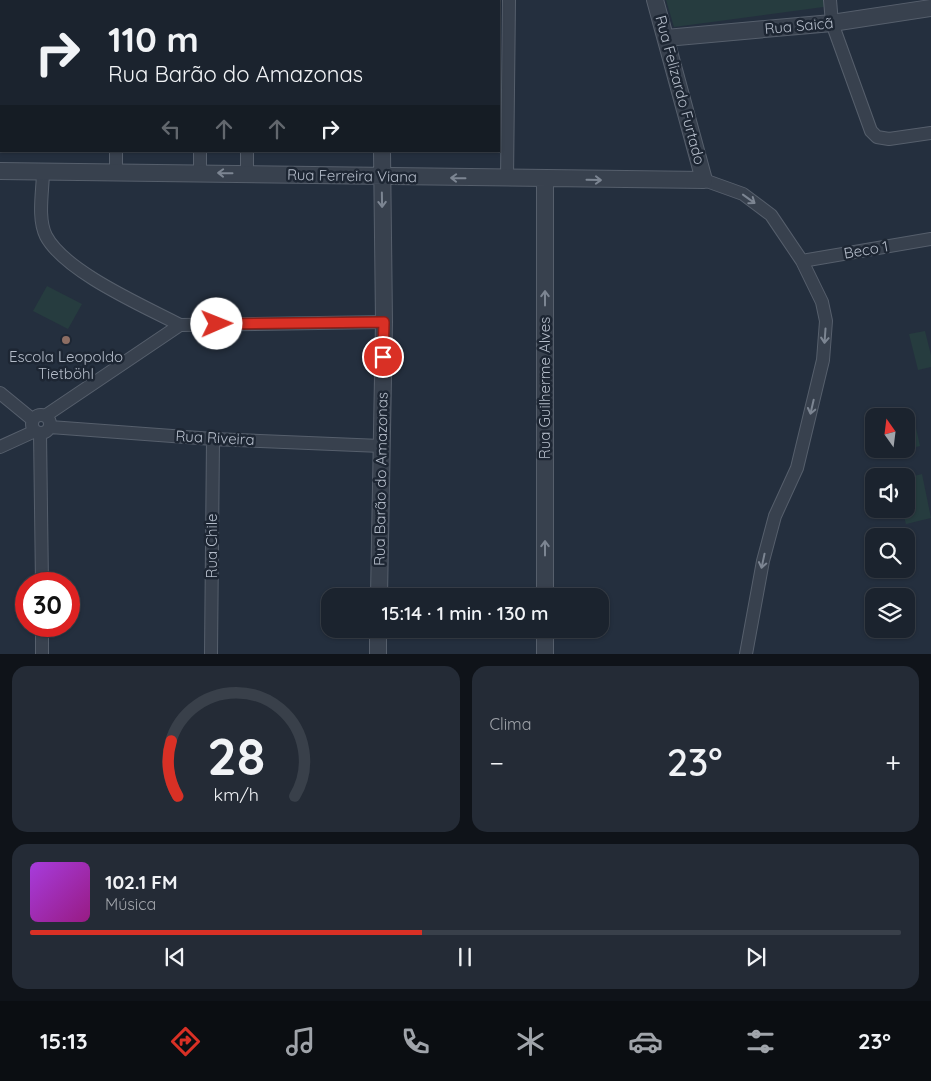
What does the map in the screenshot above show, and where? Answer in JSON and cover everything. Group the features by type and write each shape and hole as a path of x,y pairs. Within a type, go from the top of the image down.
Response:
{"street":[{"path":"507,179 508,0"},
{"name":"Rua Felizardo Furtado","path":"655,0 704,180 743,194 771,215 802,261 822,302 826,321 823,360 797,468 775,516 763,561 746,654"},
{"path":"830,0 832,23 868,124 877,137 889,139 931,133"},
{"name":"Rua Saicã","path":"666,38 832,23 931,8"},
{"path":"116,152 116,172"},
{"path":"200,152 200,173"},
{"path":"247,152 247,174"},
{"name":"Rua Barão do Amazonas","path":"379,588 384,322 382,152"},
{"name":"Rua Ferreira Viana","path":"0,171 545,180 704,180"},
{"path":"43,171 42,218 46,235 58,251 77,267 97,280 180,325 384,322"},
{"name":"Rua Guilherme Alves","path":"545,180 545,588"},
{"name":"Beco 1","path":"802,261 931,239"},
{"path":"0,446 41,425 180,325"},
{"path":"0,393 41,425"},
{"path":"41,425 42,572"},
{"name":"Rua Riveira","path":"41,425 213,439 381,446"},
{"name":"Rua Chile","path":"211,654 213,439"},
{"path":"42,637 42,654"},
{"path":"378,638 378,654"},
{"path":"545,638 545,654"}],"green space":[{"path":"666,0 830,0 831,6 674,27"},
{"path":"47,286 82,304 68,329 33,311"},
{"path":"925,331 931,355 931,367 918,370 909,334"},
{"path":"915,424 920,446 915,447"},
{"path":"922,474 931,518 906,524 904,518 915,518 915,476"}],"place":[{"name":"Escola Leopoldo Tietböhl","path":"66,340"}],"route":[{"path":"217,324 384,322 383,357"}]}
